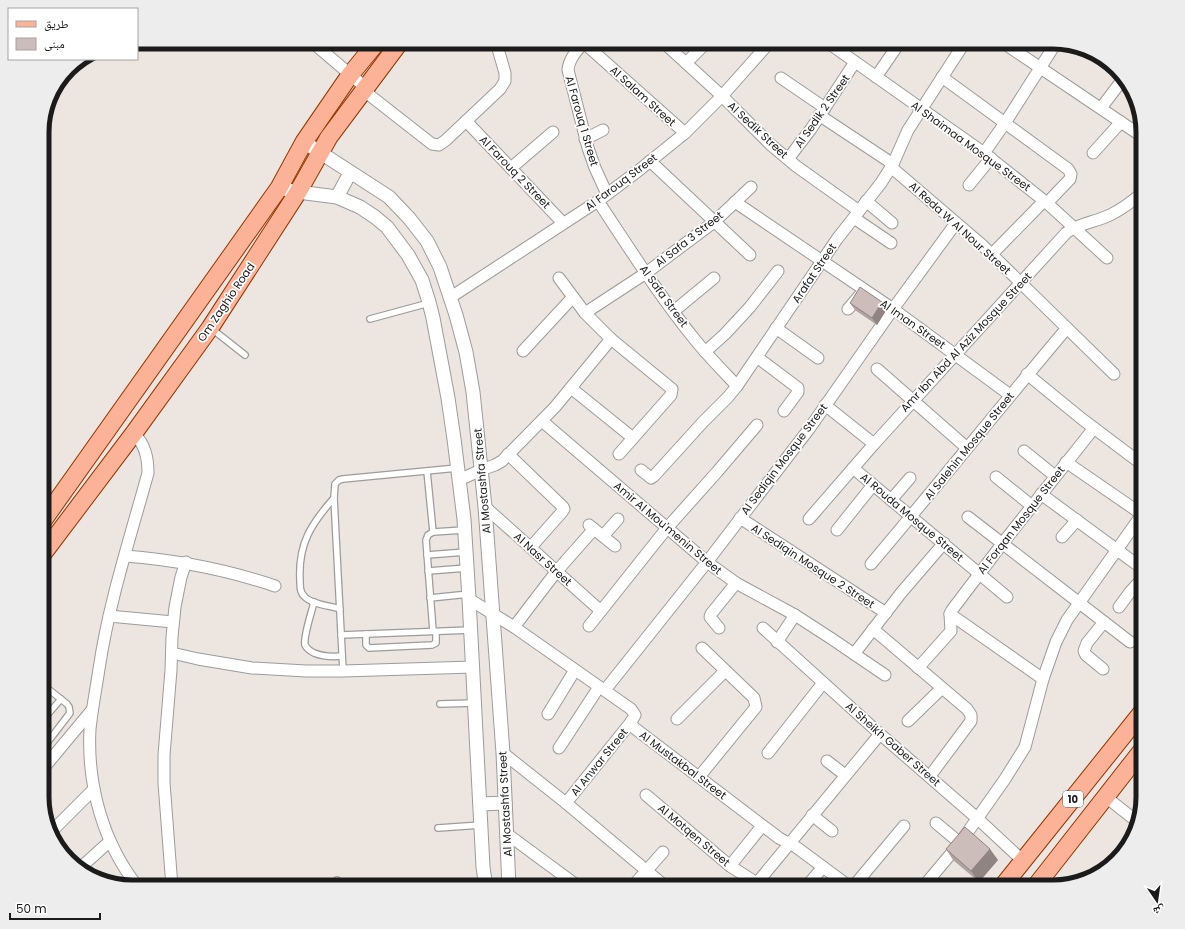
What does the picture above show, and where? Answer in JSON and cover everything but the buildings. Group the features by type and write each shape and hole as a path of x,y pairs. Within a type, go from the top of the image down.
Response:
{"main road":[{"name":"Om Zaghio Road","path":"49,512 279,188 304,142 350,75 371,49"},
{"name":"Om Zaghio Road","path":"49,546 134,433 210,328 298,192 337,124 395,49"},
{"name":"10","path":"1008,880 1136,720"},
{"name":"10","path":"1045,880 1136,758"}],"street":[{"path":"320,49 364,88 432,144 440,145 500,89 505,81 505,73 498,49"},
{"name":"Al Salam Street","path":"568,70 568,64 578,49"},
{"name":"Al Salam Street","path":"592,49 685,133"},
{"name":"Al Sedik Street","path":"671,49 722,96 771,145 891,243"},
{"path":"686,63 700,49"},
{"name":"Al Farouq Street","path":"451,297 598,201 650,161 685,133 722,96 764,49"},
{"name":"Al Shaimaa Mosque Street","path":"837,49 987,155 1045,202 1107,258"},
{"path":"876,77 895,49"},
{"name":"Arafat Street","path":"641,470 651,478 654,476 737,386 837,239 881,183 892,165 908,130 960,49"},
{"path":"1013,49 1136,132"},
{"path":"969,185 1005,122 1052,49"},
{"name":"Al Sedik 2 Street","path":"788,159 822,112 855,62"},
{"name":"Al Farouq 1 Street","path":"568,70 595,168 607,194"},
{"path":"942,77 1068,169 1071,174 1070,179 992,254"},
{"name":"Al Reda W Al Nour Street","path":"781,78 822,112 892,165 992,254 1114,374"},
{"path":"1101,108 1120,83"},
{"name":"Al Farouq 2 Street","path":"466,121 563,223"},
{"path":"1094,153 1121,122"},
{"path":"586,139 603,130"},
{"path":"511,168 553,132"},
{"name":"Al Mostashfa Street","path":"304,142 389,197 409,218 426,241 440,267 451,297 466,352 471,379 485,507 511,880"},
{"path":"650,161 750,256"},
{"path":"337,197 350,173"},
{"name":"Al Safa 3 Street","path":"584,313 646,273 714,222 751,187"},
{"name":"Al Mostashfa Street","path":"279,188 337,197 360,207 375,217 388,227 398,240 415,267 430,302 442,365 458,474 464,530 485,880"},
{"name":"Amr Ibn Abd Al Aziz Mosque Street","path":"809,519 912,401 1066,233 1074,227 1110,215 1136,198"},
{"name":"Al Safa Street","path":"598,201 646,273 696,341 737,386"},
{"path":"866,201 892,223"},
{"name":"Al Iman Street","path":"735,202 893,310 1010,395"},
{"name":"Al Sediqin Mosque Street","path":"559,748 602,689 707,562 809,428 956,223"},
{"path":"705,352 750,308 778,271"},
{"path":"559,278 584,313 611,339 672,389 671,395 619,454"},
{"path":"674,311 714,278"},
{"path":"848,309 864,290"},
{"path":"523,351 573,297"},
{"path":"776,328 818,358"},
{"name":"Al Salehin Mosque Street","path":"870,564 911,517 1027,374 1067,328"},
{"path":"458,474 481,470 502,461 555,407 611,339"},
{"path":"757,357 798,388 798,392 784,411"},
{"path":"877,369 967,448"},
{"path":"1027,374 1136,460"},
{"path":"571,388 633,438"},
{"path":"825,405 874,444"},
{"name":"Amir Al Mou'menin Street","path":"542,421 707,562 736,583 795,615 884,675"},
{"path":"590,626 667,528 717,472 756,425"},
{"name":"Al Forqan Mosque Street","path":"950,614 1002,544 1094,428"},
{"path":"133,880 123,867 103,824 94,790 90,750 92,710 108,616 148,472 146,451 139,438 134,433"},
{"path":"1024,451 1055,476"},
{"path":"508,454 564,507 562,512 531,547"},
{"path":"1066,462 1136,509"},
{"name":"Al Rouda Mosque Street","path":"853,468 1007,596"},
{"path":"996,477 1032,506"},
{"path":"891,500 910,478"},
{"path":"837,530 873,485"},
{"path":"1041,494 1136,564"},
{"name":"Al Nasr Street","path":"485,507 601,611"},
{"path":"968,517 1130,642"},
{"name":"Al Sediqin Mosque 2 Street","path":"740,518 886,613"},
{"path":"514,627 556,572 595,530 618,519"},
{"path":"1062,537 1077,520"},
{"path":"929,880 960,843 1005,779 1025,747 1042,679 1056,642 1067,620 1136,524"},
{"path":"595,530 615,546"},
{"path":"854,654 944,543"},
{"path":"124,556 186,562 231,572 275,586"},
{"path":"172,880 164,769 165,742 173,622 177,592 186,562"},
{"path":"719,628 710,617 711,614 736,583"},
{"path":"1119,607 1136,590"},
{"name":"Al Mustakbal Street","path":"469,597 634,712 635,715 631,722 633,727 762,826 779,838 796,847 841,880"},
{"path":"950,614 1042,679"},
{"path":"918,668 951,631 950,614"},
{"path":"778,642 795,615"},
{"path":"108,616 173,622"},
{"path":"1103,669 1086,655 1084,651 1087,643 1104,622"},
{"name":"Al Sheikh Gaber Street","path":"763,628 880,734 978,818 1023,861"},
{"path":"873,629 967,709 971,715 971,721 930,776"},
{"path":"699,777 756,707 754,698 702,648"},
{"path":"172,652 198,659 252,668 306,672 473,666"},
{"path":"548,714 575,670"},
{"path":"677,719 725,671"},
{"path":"768,753 823,683"},
{"path":"908,721 942,688"},
{"path":"49,762 92,710"},
{"name":"Al Anwar Street","path":"566,802 631,722"},
{"path":"764,880 812,816 880,734"},
{"path":"503,753 566,802 658,880"},
{"path":"827,761 845,775"},
{"path":"55,828 94,790"},
{"name":"Al Motqen Street","path":"646,795 730,866 752,880"},
{"path":"1106,797 1133,818"},
{"path":"480,804 506,803"},
{"path":"812,816 832,832"},
{"path":"936,823 960,843"},
{"path":"730,866 762,826"},
{"path":"857,880 904,826"},
{"path":"507,834 570,880"},
{"path":"84,864 110,841"},
{"path":"638,880 663,852"},
{"path":"812,880 823,867"}],"lane":[{"path":"370,319 430,302"},
{"path":"210,328 245,355"},
{"path":"343,671 334,498 335,484 339,480 427,471 458,474"},
{"path":"427,471 433,532"},
{"path":"334,498 311,526 301,556 299,572 301,592 307,599 340,609"},
{"path":"366,634 366,645 369,648 432,645 436,643 430,598 426,540 428,535 433,532 464,530"},
{"path":"427,555 466,552"},
{"path":"428,570 467,568"},
{"path":"430,598 469,597"},
{"path":"314,602 305,639 306,647 319,655 334,657 342,656"},
{"path":"341,635 471,630"},
{"path":"49,690 69,707 70,713 49,740"},
{"path":"49,713 61,699"},
{"path":"440,704 475,703"},
{"path":"438,828 481,825"}]}
